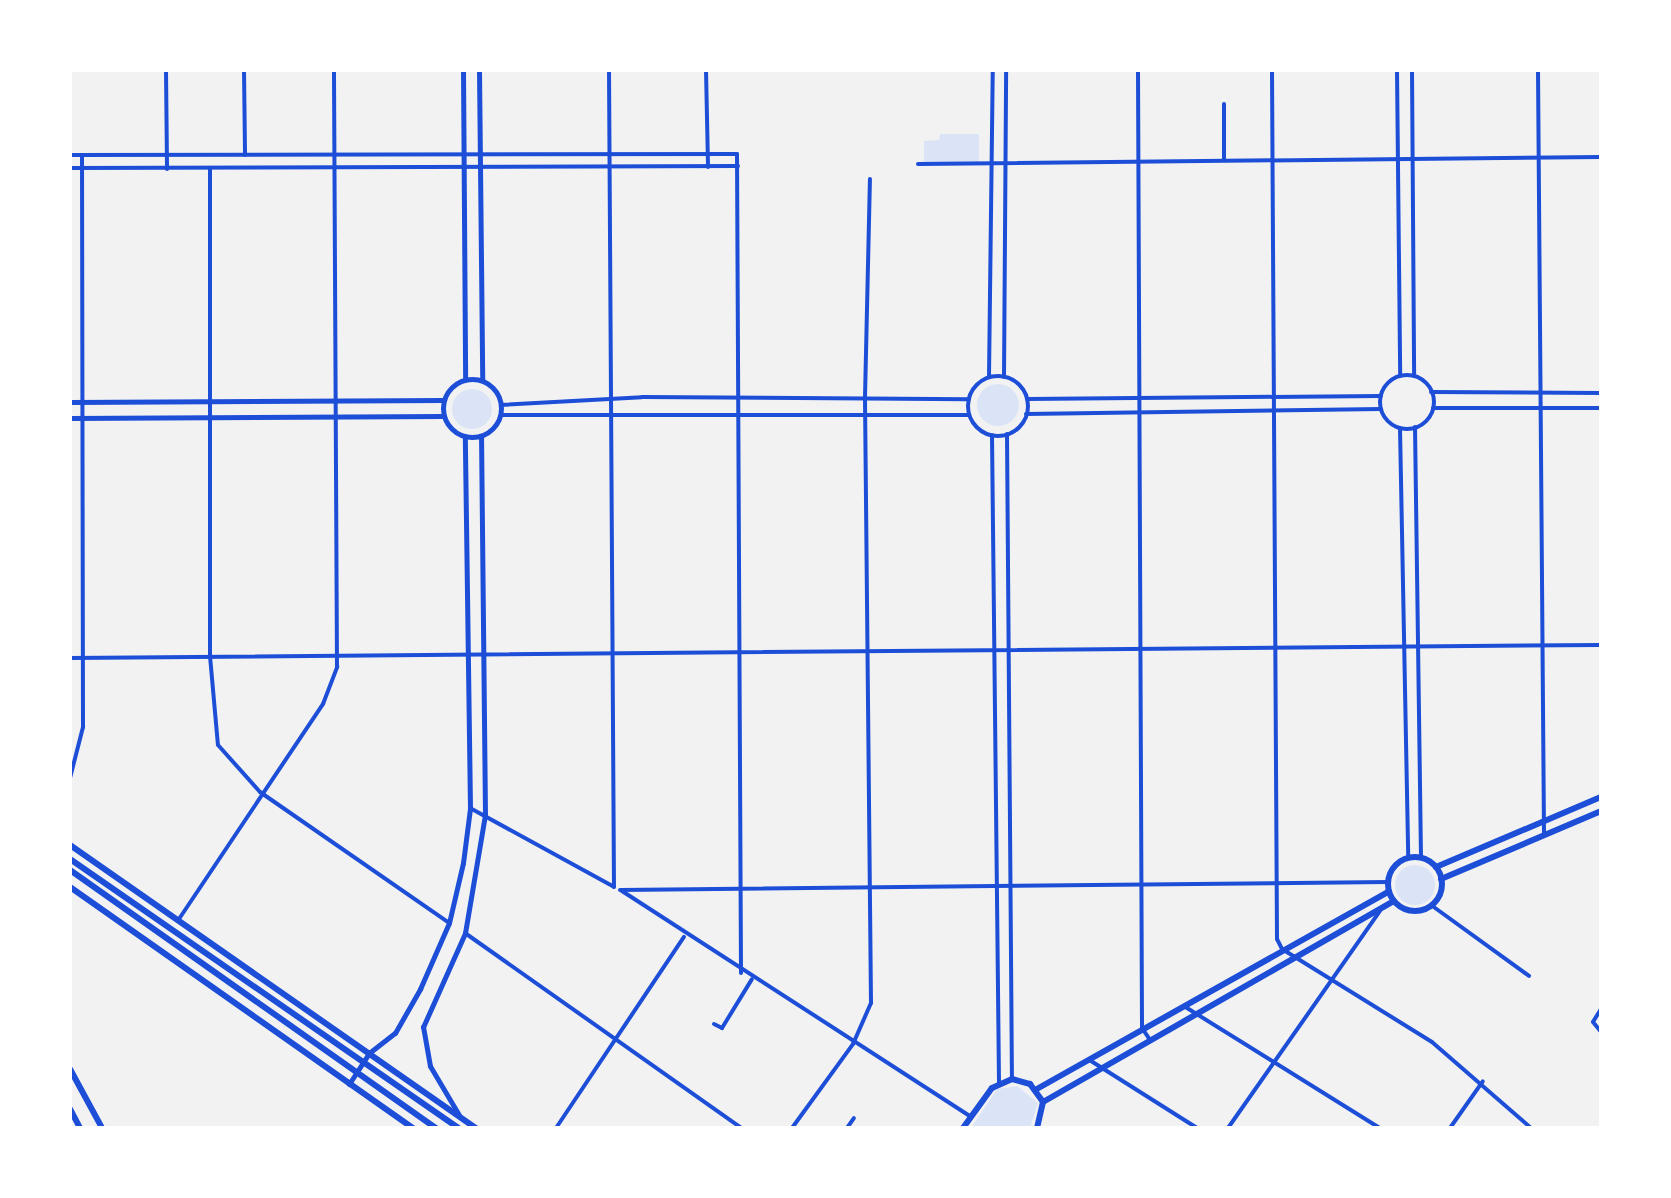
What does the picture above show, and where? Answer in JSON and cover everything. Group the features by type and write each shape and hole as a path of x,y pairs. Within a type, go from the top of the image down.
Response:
{"main road":[{"path":"1436,868 1601,797"},
{"path":"1441,880 1601,810"},
{"path":"70,845 476,1128"},
{"path":"1035,1090 1388,886 1408,858 1421,858 1436,868 1441,880 1431,906 1414,911 1394,901 1388,886"},
{"path":"70,859 458,1128"},
{"path":"70,870 436,1128"},
{"path":"70,886 414,1128"},
{"path":"1042,1102 1394,901"},
{"path":"70,1069 102,1128"},
{"path":"963,1128 999,1082 1012,1080 1035,1090 1042,1102 1036,1128"},
{"path":"70,1109 80,1128"}],"street":[{"path":"166,70 167,169"},
{"path":"244,70 244,155"},
{"path":"178,920 330,691 338,656 334,70"},
{"path":"462,70 465,380"},
{"path":"460,1118 426,1055 424,1027 464,933 485,816 481,436 501,415 501,405 482,380 479,70"},
{"path":"609,70 617,888"},
{"path":"706,70 708,167"},
{"path":"970,415 969,400 989,377 995,163 993,70"},
{"path":"501,415 970,415 992,435 1007,434 1026,414 1026,399 1004,376 1006,70"},
{"path":"1138,70 1142,1028 1150,1040"},
{"path":"1272,70 1276,883 1282,949 1483,1081 1530,1128"},
{"path":"1397,70 1400,376"},
{"path":"1412,70 1414,376"},
{"path":"1538,70 1544,834"},
{"path":"1224,104 1224,160"},
{"path":"70,155 737,154 742,973"},
{"path":"70,778 83,727 82,155"},
{"path":"918,164 1601,157"},
{"path":"70,168 738,166"},
{"path":"210,169 210,656 218,745 260,792 449,922"},
{"path":"792,1128 854,1044 871,1003 865,412 870,179"},
{"path":"989,377 1004,376"},
{"path":"1026,399 1380,396 1400,376 1414,376 1432,392 1601,393"},
{"path":"70,402 444,400 465,380 482,380"},
{"path":"1421,858 1415,427 1432,408 1432,392"},
{"path":"1380,396 1381,410 1400,428 1408,858"},
{"path":"501,405 614,398 969,400"},
{"path":"444,400 444,416"},
{"path":"1432,408 1601,408"},
{"path":"1026,414 1381,410"},
{"path":"70,418 444,416 465,436 481,436"},
{"path":"1400,428 1415,427"},
{"path":"1007,434 1012,1080"},
{"path":"992,435 999,1082"},
{"path":"350,1084 369,1053 404,1020 449,922 470,808 465,436"},
{"path":"70,658 1601,645"},
{"path":"470,808 617,888 684,937 971,1117"},
{"path":"617,888 1276,883 1388,886"},
{"path":"1228,1128 1384,906"},
{"path":"1431,906 1529,976"},
{"path":"464,933 742,1128"},
{"path":"556,1128 684,937"},
{"path":"714,1024 722,1028 752,979"},
{"path":"1182,1006 1380,1128"},
{"path":"1601,1009 1593,1022 1601,1032"},
{"path":"1088,1060 1197,1128"},
{"path":"1450,1128 1483,1081"},
{"path":"847,1128 854,1118"}],"shaded area":[{"path":"940,134 979,134 979,162 924,162 924,141 939,140"},
{"path":"998,384 1013,390 1019,405 1013,420 998,426 983,420 977,405 983,390"},
{"path":"472,389 486,395 492,409 486,423 472,429 458,423 452,409 458,395"},
{"path":"1415,865 1429,871 1435,885 1429,899 1415,905 1401,899 1395,885 1401,871"},
{"path":"1017,1086 1038,1103 1030,1128 971,1128 997,1089"}]}
